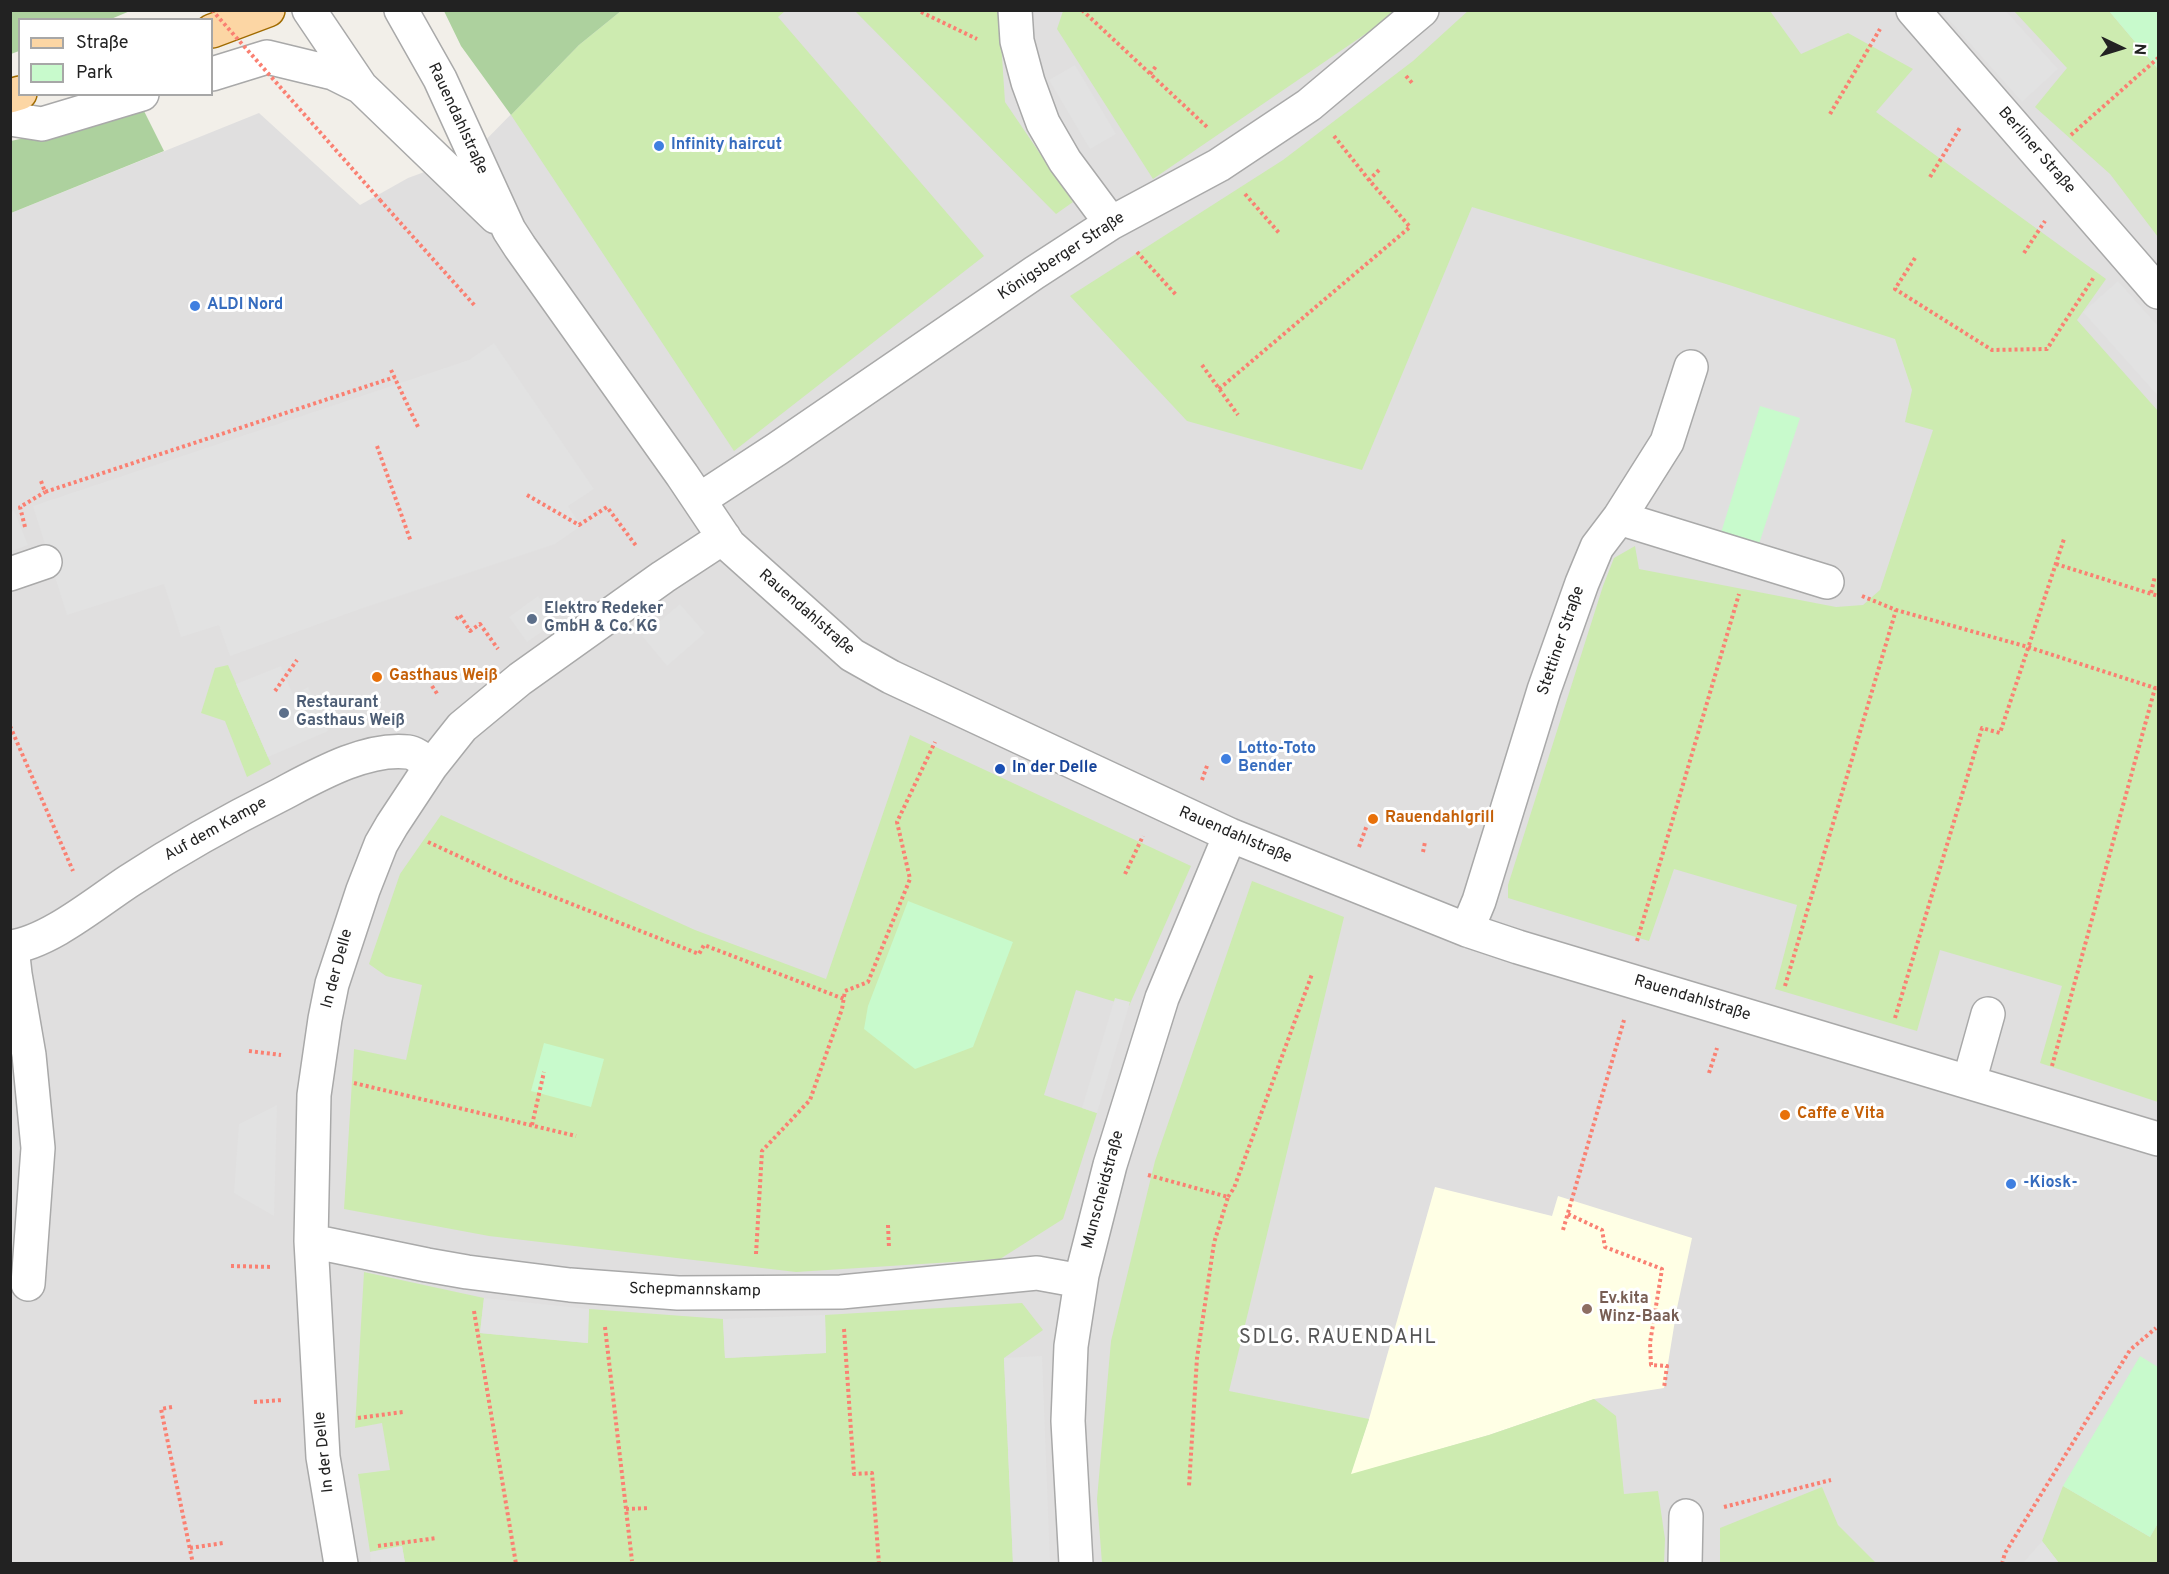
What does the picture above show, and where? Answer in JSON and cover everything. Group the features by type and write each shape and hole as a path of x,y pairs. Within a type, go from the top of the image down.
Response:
{"main road":[{"path":"213,31 268,10"}],"street":[{"name":"Rauendahlstraße","path":"309,10 361,87 509,230"},
{"name":"Rauendahlstraße","path":"401,10 440,79 509,230 729,545 852,655 891,677 1230,835 1467,930 2158,1138"},
{"path":"1016,10 1017,41 1035,102 1052,141 1111,223"},
{"name":"Königsberger Straße","path":"699,500 1111,223 1228,159 1310,105 1422,10"},
{"name":"Berliner Straße","path":"1917,16 2158,292"},
{"name":"Rauendahlstraße","path":"213,74 267,57 333,73 361,87"},
{"path":"10,119 42,124 135,96"},
{"name":"Stettiner Straße","path":"1467,930 1479,901 1544,690 1582,583 1597,547 1619,518 1667,442 1691,367"},
{"path":"1619,518 1827,582"},
{"name":"In der Delle","path":"340,1557 323,1457 311,1241 314,1095 325,1019 342,951 381,844 431,766 462,727 520,679 663,577 724,537"},
{"path":"10,574 45,562"},
{"name":"Auf dem Kampe","path":"12,966 27,944 53,931 167,856 215,828 314,777 383,752 411,752 431,766"},
{"name":"Munscheidstraße","path":"1076,1563 1068,1421 1071,1346 1081,1281 1110,1165 1162,998 1230,835"},
{"path":"12,966 29,1055 38,1148 28,1284"},
{"path":"1969,1082 1988,1014"},
{"name":"Schepmannskamp","path":"311,1241 467,1272 601,1288 678,1293 841,1292 1037,1273 1081,1281"},
{"path":"1685,1563 1686,1516"}],"path":[{"path":"212,10 476,307"},
{"path":"1082,10 1150,74 1228,159 1280,234"},
{"path":"921,12 987,45 1022,59"},
{"path":"1830,114 1917,16"},
{"path":"2042,161 2158,58"},
{"path":"1150,74 1157,65"},
{"path":"1930,177 1983,90"},
{"path":"1220,388 1410,227 1369,180 1310,105"},
{"path":"1369,180 1379,170"},
{"path":"1111,223 1177,296"},
{"path":"1915,258 1895,289 1992,350 2047,349 2116,244"},
{"path":"1203,365 1238,414"},
{"path":"391,370 418,428"},
{"path":"42,481 45,492 395,377"},
{"path":"377,446 411,542"},
{"path":"527,495 579,525 607,507 628,536"},
{"path":"1883,1056 1982,728 2000,733 2064,539"},
{"path":"1563,1230 1750,559"},
{"path":"2056,564 2158,596"},
{"path":"2151,593 2155,576"},
{"path":"1827,582 1896,610 2028,647 2157,688 2042,1103"},
{"path":"1774,1024 1896,610"},
{"path":"456,619 460,615 470,631 480,624 520,679"},
{"path":"274,691 297,660"},
{"path":"754,1293 762,1151 810,1100 845,991 868,982 910,879 897,822 952,706"},
{"path":"10,726 89,908"},
{"path":"392,825 508,879 699,954 704,945 844,999"},
{"path":"1423,852 1425,842"},
{"path":"1189,1486 1197,1358 1214,1244 1228,1197 1234,1188 1312,974"},
{"path":"1709,1072 1716,1050"},
{"path":"532,1125 544,1072"},
{"path":"316,1074 576,1136"},
{"path":"1110,1165 1228,1197"},
{"path":"1568,1214 1602,1230 1605,1247 1662,1269 1650,1343 1651,1365 1667,1366 1664,1388"},
{"path":"467,1272 516,1563"},
{"path":"601,1288 632,1561"},
{"path":"841,1292 854,1474 872,1473 879,1563"},
{"path":"2002,1563 2004,1553 2130,1350 2156,1328"},
{"path":"172,1407 161,1409 194,1563"},
{"path":"1686,1516 1831,1480"},
{"path":"626,1509 650,1508"},
{"path":"340,1557 437,1538"},
{"path":"190,1548 223,1543"}],"shaded area":[{"path":"621,11 2158,11 2158,1563 11,1564 11,213 259,113 360,205 408,178 471,155 579,45"},
{"path":"1941,11 2006,11 2058,69 2022,102"},
{"path":"1075,65 1116,134 1090,149 1049,80"},
{"path":"2118,281 2158,326 2158,396 2083,312"},
{"path":"494,343 594,489 568,506 581,526 555,544 360,609 230,656 219,625 181,637 164,584 67,615 33,506 469,360"},
{"path":"14,510 28,545 11,551 11,512"},
{"name":"Elektro Redeker GmbH & Co. KG","path":"538,596 556,622 527,642 509,617"},
{"path":"680,604 705,633 667,666 642,636"},
{"name":"Restaurant Gasthaus Weiß","path":"281,666 293,695 308,687 328,731 268,757 236,684"},
{"path":"1115,998 1130,1002 1097,1113 1082,1108"},
{"path":"277,1105 274,1216 234,1193 239,1124"},
{"path":"1435,1187 1552,1216 1558,1196 1692,1238 1677,1308 1664,1388 1594,1399 1489,1435 1350,1475 1369,1419"},
{"path":"484,1298 589,1309 588,1343 480,1333"},
{"path":"825,1315 826,1353 725,1358 723,1319"},
{"path":"1042,1356 1050,1563 1013,1563 1004,1358"},
{"path":"2042,1541 2059,1563 2023,1563"},
{"path":"402,1546 405,1563 371,1563 370,1552"}],"green space":[{"path":"11,10 130,11 113,18 18,18 18,51 11,54"},
{"path":"444,10 621,11 579,45 511,115 461,46"},
{"path":"1469,10 1770,11 1801,54 1848,33 1913,69 1876,112 2106,279 2077,320 2158,411 2158,1102 2040,1063 2062,986 1940,950 1917,1031 1775,989 1797,905 1674,869 1649,941 1508,898 1508,885 1603,586 1614,558 1635,546 1639,569 1836,607 1863,605 1880,590 1933,430 1905,422 1912,390 1895,339 1726,284 1472,207 1362,470 1187,421 1070,296 1283,160 1413,61"},
{"path":"621,11 785,11 778,17 984,256 734,451 511,115 579,45"},
{"path":"855,11 999,11 1005,102 1073,202 1056,214"},
{"path":"1063,11 1399,11 1153,179 1057,29"},
{"path":"2014,11 2109,11 2158,69 2158,237 2110,174 2035,107 2067,68"},
{"path":"2109,11 2158,11 2158,69"},
{"path":"144,111 164,151 11,213 11,141"},
{"path":"1760,406 1800,418 1758,547 1720,536"},
{"path":"228,665 271,764 247,777 225,721 201,713 215,668"},
{"path":"910,735 1191,866 1129,1006 1076,990 1044,1095 1097,1113 1063,1219 1000,1259 796,1272 489,1236 344,1209 354,1049 406,1060 422,985 386,976 369,964 400,874 441,815 695,930 826,979"},
{"path":"1252,881 1344,917 1229,1391 1369,1419 1351,1474 1489,1435 1594,1399 1616,1416 1624,1494 1658,1491 1665,1539 1664,1563 1102,1563 1097,1499 1111,1341 1155,1161"},
{"path":"908,901 1013,942 973,1047 915,1069 864,1029 868,1006"},
{"path":"544,1043 604,1059 591,1107 531,1091"},
{"path":"364,1272 484,1298 480,1333 587,1343 589,1309 723,1319 725,1358 826,1353 825,1315 1022,1303 1043,1330 1004,1358 1013,1563 405,1563 402,1546 370,1552 358,1474 390,1470 382,1423 355,1428"},
{"path":"2140,1356 2158,1367 2158,1523 2150,1537 2063,1486"},
{"path":"2063,1486 2150,1537 2158,1523 2158,1563 2059,1563 2042,1541"},
{"path":"1822,1487 1838,1525 1876,1563 1720,1563 1720,1528"}],"place":[{"name":"Infinity haircut","path":"659,146"},
{"name":"ALDI Nord","path":"195,306"},
{"name":"Elektro Redeker GmbH & Co. KG","path":"532,619"},
{"name":"Gasthaus Weiß","path":"377,677"},
{"name":"Restaurant Gasthaus Weiß","path":"284,713"},
{"name":"Lotto-Toto Bender","path":"1226,759"},
{"name":"In der Delle","path":"1000,769"},
{"name":"Rauendahlgrill","path":"1373,819"},
{"name":"Caffe e Vita","path":"1785,1115"},
{"name":"-Kiosk-","path":"2011,1184"},
{"name":"Ev.kita Winz-Baak","path":"1587,1309"}],"district":[{"name":"SDLG. RAUENDAHL","path":"1338,1339"}]}
